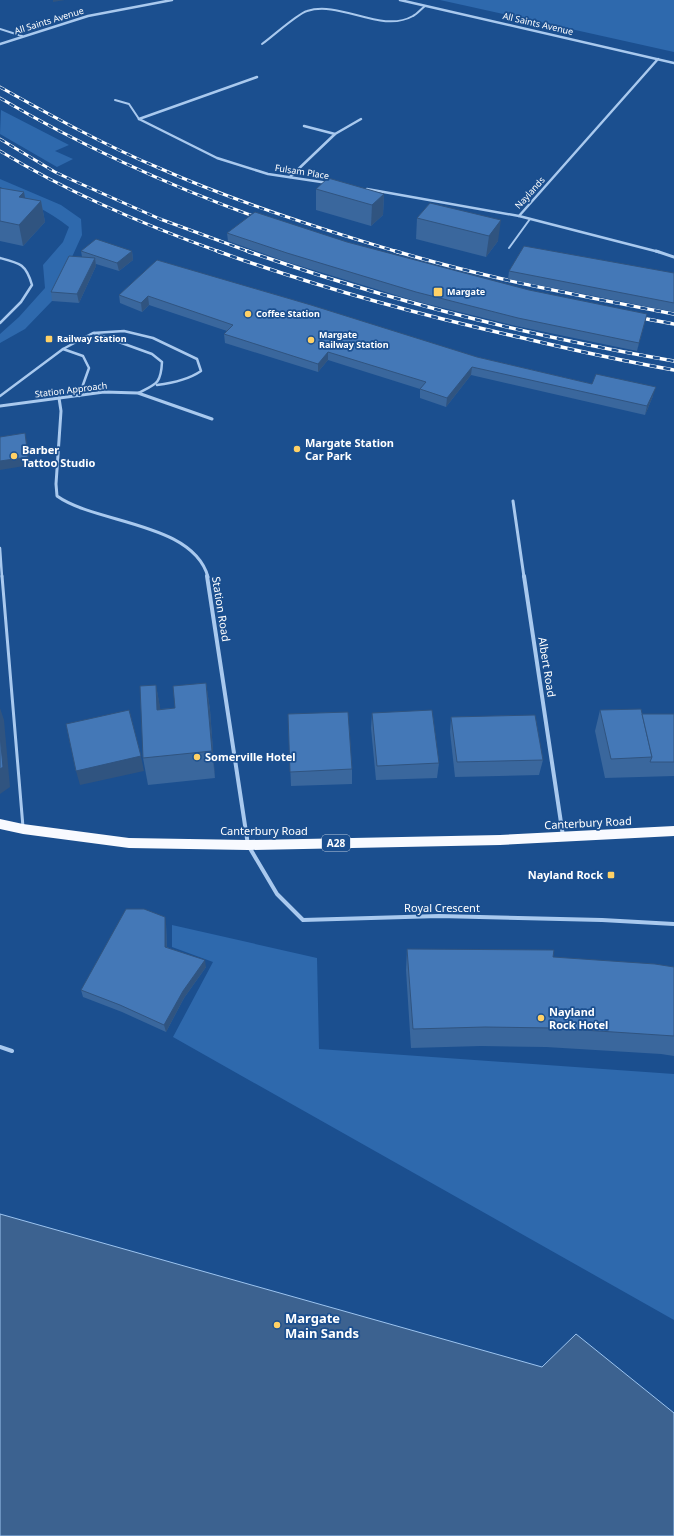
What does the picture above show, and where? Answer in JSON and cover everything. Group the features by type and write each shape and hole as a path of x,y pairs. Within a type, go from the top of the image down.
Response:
{"highway":[{"name":"Canterbury Road","path":"0,824 23,829 130,843 248,845 500,840 674,831"}],"street":[{"name":"All Saints Avenue","path":"0,44 88,16 172,0"},
{"name":"All Saints Avenue","path":"400,0 674,63"},
{"name":"Naylands","path":"519,216 658,59"},
{"path":"139,119 257,77"},
{"name":"Fulsam Place","path":"139,119 217,158 268,174 334,184"},
{"path":"290,177 335,134 361,120"},
{"path":"304,126 335,134"},
{"path":"364,189 519,216"},
{"name":"Naylands","path":"519,216 640,246 674,257"},
{"name":"Station Approach","path":"0,406 104,392 138,393 212,419"},
{"name":"Station Road","path":"59,398 61,411 56,484 57,496 68,504 156,530 186,549 203,564 209,581 248,845"},
{"name":"Albert Road","path":"513,501 563,837"},
{"name":"Royal Crescent","path":"248,845 277,894 303,920 439,916 602,920 674,924"}],"lane":[{"path":"262,44 306,11 332,9 387,21 400,20 413,16 426,6"},
{"path":"0,29 22,36"},
{"name":"Fulsam Place","path":"115,100 128,104 139,119"},
{"path":"509,248 530,218"},
{"path":"0,258 15,262 28,271 32,285 21,302 0,323"},
{"path":"0,396 63,349 92,332 124,331 153,338 197,359 201,372 192,378 157,385 138,393"},
{"path":"92,332 152,354 162,362 162,376 157,385"},
{"path":"63,349 83,356 89,368 79,396"},
{"path":"0,548 23,829"},
{"path":"0,1047 12,1052"}],"shaded area":[{"path":"440,0 674,0 674,52"},
{"path":"1,110 69,145 55,151 73,159 57,167 0,134"},
{"path":"0,179 61,205 81,219 82,235 52,301 25,329 0,343 0,334 19,317 45,288 43,265 63,242 69,227 44,210 0,189 2,188 0,187"},
{"path":"172,925 317,958 319,1049 674,1074 674,1320 173,1037 213,962 172,947"},
{"name":"Margate Main Sands","path":"0,1214 542,1367 576,1334 674,1413 674,1536 0,1536"}],"building":[{"path":"328,178 384,194 372,205 316,189"},
{"path":"0,188 24,192 19,197 41,201 19,225 0,221"},
{"path":"430,203 501,220 489,236 417,218"},
{"path":"255,212 347,242 529,290 647,314 639,343 518,318 416,292 287,253 227,233"},
{"path":"96,239 132,251 117,263 81,251"},
{"path":"524,246 674,273 674,303 509,271"},
{"path":"69,256 95,258 77,294 51,292"},
{"name":"Margate Railway Station","path":"157,260 311,305 477,357 592,384 596,374 656,387 647,406 472,367 447,398 420,389 426,382 328,352 318,364 224,334 233,325 148,296 141,303 119,295"},
{"name":"Barber Tattoo Studio","path":"25,433 28,457 0,461 0,437"},
{"path":"206,683 212,751 143,758 140,686 156,685 157,710 175,708 173,686"},
{"path":"641,709 652,757 611,759 600,710"},
{"path":"129,710 141,756 76,771 66,724"},
{"path":"432,710 439,763 377,766 372,713"},
{"path":"348,712 352,769 290,772 288,714"},
{"path":"642,714 674,714 674,762 650,762 652,757"},
{"path":"535,715 543,760 457,762 451,717"},
{"path":"0,735 3,767 0,769"},
{"path":"126,909 144,909 165,917 165,947 205,960 183,991 164,1025 120,1005 81,990"},
{"name":"Nayland Rock Hotel","path":"407,949 554,950 553,957 655,964 674,967 674,1036 553,1028 485,1027 413,1029"}],"railway":[{"path":"0,87 98,140 188,180 277,214 398,252"},
{"path":"0,98 95,149 160,179 261,219"},
{"path":"0,139 55,172 72,180 160,219 250,252"},
{"path":"0,151 53,181 107,207 163,231 220,252"},
{"path":"217,251 292,277 407,310 561,347 674,370"},
{"path":"247,251 299,269 405,301 458,315 566,340 674,361"},
{"path":"395,251 498,278 674,314"},
{"path":"636,317 674,324"}],"place":[{"name":"Margate","path":"438,292"},
{"name":"Coffee Station","path":"248,314"},
{"name":"Railway Station","path":"49,339"},
{"name":"Margate Railway Station","path":"311,340"},
{"name":"Margate Station Car Park","path":"297,449"},
{"name":"Barber Tattoo Studio","path":"14,456"},
{"name":"Somerville Hotel","path":"197,757"},
{"name":"Nayland Rock","path":"611,875"},
{"name":"Nayland Rock Hotel","path":"541,1018"},
{"name":"Margate Main Sands","path":"277,1325"}]}
